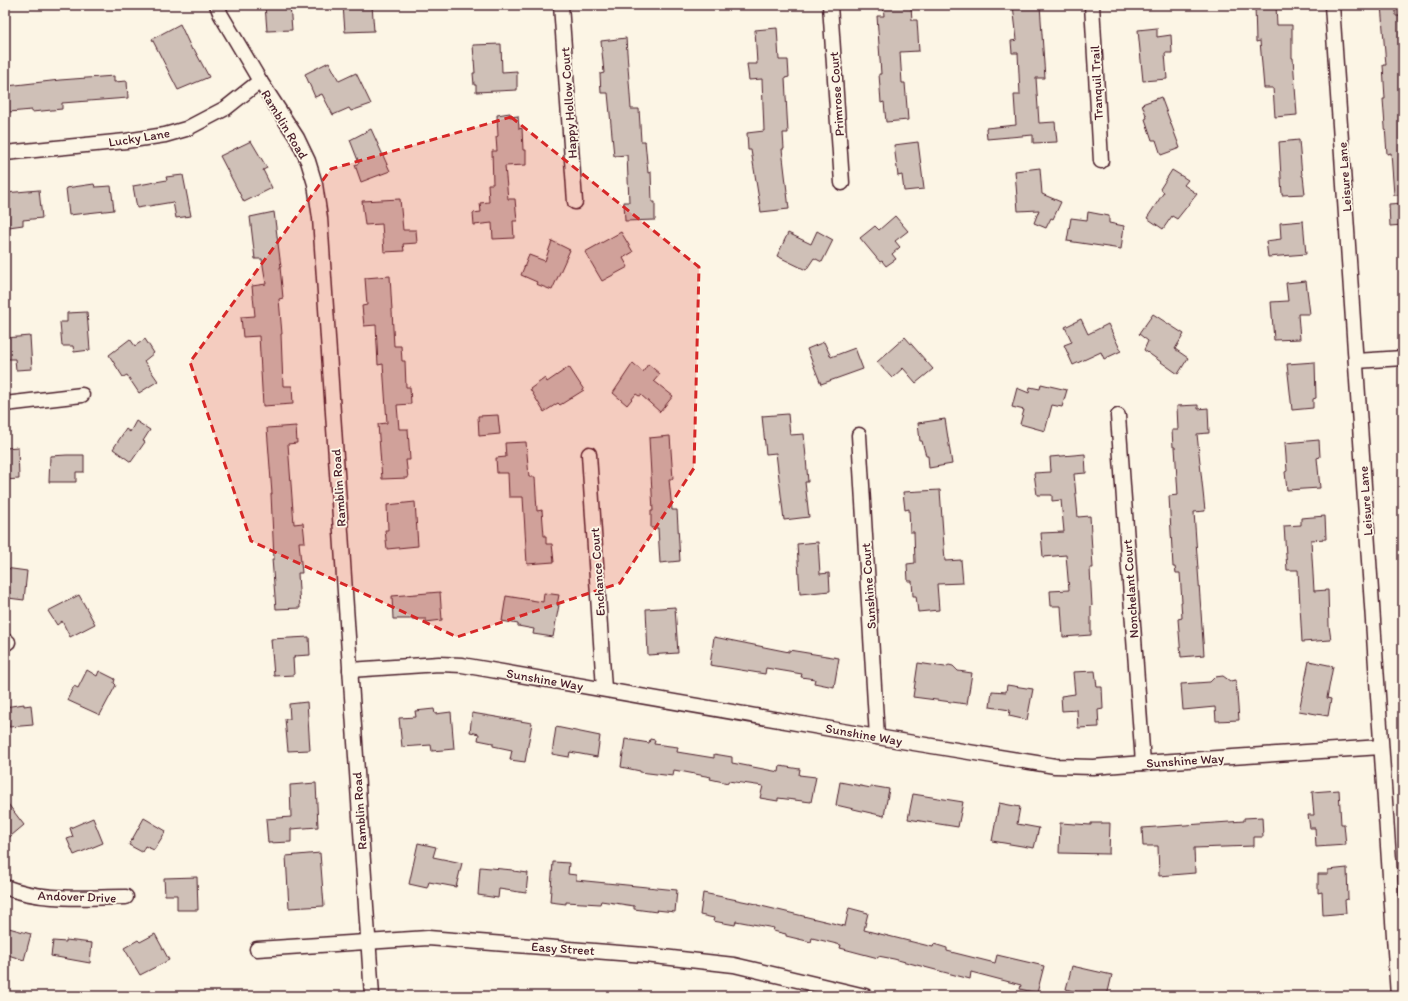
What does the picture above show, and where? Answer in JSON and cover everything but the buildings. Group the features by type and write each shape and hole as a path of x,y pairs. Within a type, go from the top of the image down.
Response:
{"street":[{"name":"Ramblin Road","path":"217,5 220,15 296,138 308,161 320,218 372,996"},
{"name":"Happy Hollow Court","path":"561,5 575,202"},
{"name":"Primrose Court","path":"830,5 842,183"},
{"name":"Tranquil Trail","path":"1092,5 1101,161"},
{"name":"Leisure Lane","path":"1332,5 1398,996"},
{"name":"Lucky Lane","path":"5,152 126,141 165,135 186,129 226,108 260,81"},
{"path":"1356,361 1403,358"},
{"path":"5,404 82,395"},
{"name":"Nonchelant Court","path":"1118,416 1143,763"},
{"name":"Sunshine Court","path":"859,435 877,736"},
{"name":"Enchance Court","path":"589,454 604,689"},
{"name":"Sunshine Way","path":"350,670 439,664 462,665 1055,766 1093,767 1381,747"},
{"name":"Andover Drive","path":"5,887 26,893 62,898 126,897"},
{"name":"Easy Street","path":"257,949 428,938 646,955 734,965 865,996"}],"highlighted area":[{"path":"511,117 699,267 694,468 620,583 457,637 251,541 190,362 331,169"}]}
